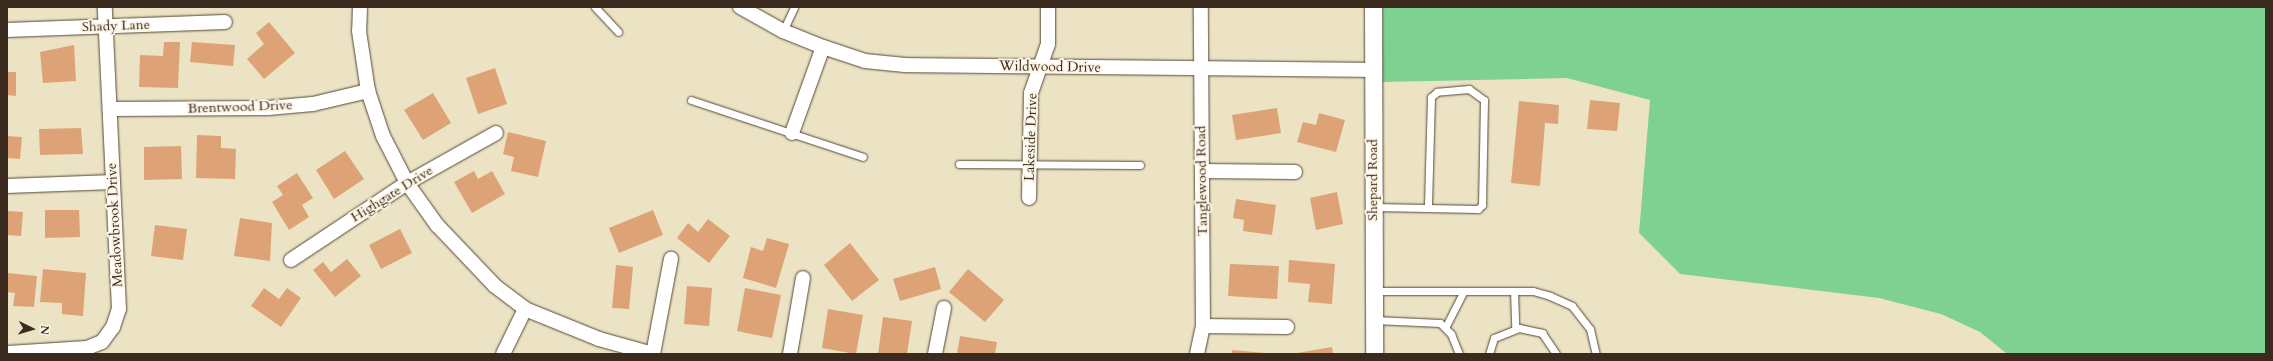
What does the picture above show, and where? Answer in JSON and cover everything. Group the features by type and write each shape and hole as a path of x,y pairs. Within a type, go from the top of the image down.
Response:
{"street":[{"name":"Meadowbrook Drive","path":"8,353 87,348 102,342 113,327 119,309 105,7"},
{"path":"360,7 359,31 368,91 383,136 407,183 463,255 525,309 600,339 653,354 671,259"},
{"name":"Wildwood Drive","path":"740,7 783,31 823,47 865,61 905,65 1039,68 1372,70"},
{"name":"Lakeside Drive","path":"1029,198 1031,93 1048,44 1048,7"},
{"name":"Tanglewood Road","path":"1197,354 1204,326 1203,171 1200,68 1202,7"},
{"name":"Shepard Road","path":"1373,7 1374,354"},
{"name":"Shady Lane","path":"7,30 225,22"},
{"path":"792,133 823,47"},
{"name":"Brentwood Drive","path":"110,109 268,108 313,104 368,91"},
{"name":"Highgate Drive","path":"291,260 407,183 496,133"},
{"path":"1203,171 1295,172"},
{"path":"7,186 113,182"},
{"path":"790,354 802,278"},
{"path":"935,354 944,308"},
{"path":"503,354 525,309"},
{"path":"1204,326 1287,327"}],"lane":[{"path":"595,7 618,32"},
{"path":"783,31 794,7"},
{"path":"1373,207 1428,206 1478,209 1484,198 1484,100 1469,89 1437,92 1431,97 1428,206"},
{"path":"691,100 863,157"},
{"path":"959,164 1140,165"},
{"path":"1374,291 1533,291 1572,306 1590,329 1596,354"},
{"path":"1446,326 1464,291"},
{"path":"1514,291 1515,329"},
{"path":"1374,320 1446,326"},
{"path":"1446,326 1459,354"},
{"path":"1489,354 1494,338 1515,329 1532,328 1542,333 1556,354"}],"green space":[{"path":"1383,7 2266,7 2266,354 2007,354 1980,332 1941,314 1879,298 1680,274 1639,233 1650,100 1567,78 1382,82"}],"building":[{"path":"269,22 295,53 264,79 247,59 264,44 256,33"},
{"path":"164,42 180,42 178,88 139,87 140,55 163,56"},
{"path":"192,42 235,45 233,66 190,62"},
{"path":"74,45 76,81 43,83 40,52"},
{"path":"495,68 507,104 478,114 466,78"},
{"path":"7,72 16,72 16,96 7,95"},
{"path":"433,93 451,123 423,140 404,110"},
{"path":"1590,100 1620,103 1617,131 1587,129"},
{"path":"1519,101 1559,105 1558,124 1545,123 1540,186 1511,183"},
{"path":"1277,108 1281,133 1236,140 1232,115"},
{"path":"1319,113 1345,120 1336,152 1297,142 1303,122 1316,125"},
{"path":"81,128 83,154 40,155 39,129"},
{"path":"508,132 546,141 538,177 511,171 514,157 503,154"},
{"path":"197,135 221,136 221,148 236,149 235,179 196,178"},
{"path":"7,136 22,137 20,159 7,158"},
{"path":"181,146 182,179 144,180 144,147"},
{"path":"345,151 364,179 334,199 316,170"},
{"path":"474,171 478,179 492,171 505,194 472,213 454,182"},
{"path":"297,173 313,198 302,205 309,217 289,230 272,202 283,195 277,186"},
{"path":"1337,192 1343,224 1316,230 1310,198"},
{"path":"1236,199 1276,205 1272,235 1243,231 1244,220 1233,218"},
{"path":"45,210 79,210 80,237 45,238"},
{"path":"653,210 663,235 619,253 609,228"},
{"path":"7,211 23,212 21,236 7,235"},
{"path":"240,218 272,223 270,261 234,256"},
{"path":"708,219 730,236 709,263 677,238 688,223 698,232"},
{"path":"155,225 187,229 183,260 151,256"},
{"path":"400,229 412,253 381,269 369,245"},
{"path":"767,238 789,244 776,288 743,278 751,247 763,251"},
{"path":"850,243 879,280 852,301 824,265"},
{"path":"347,259 361,276 335,297 313,270 323,262 331,272"},
{"path":"1289,260 1335,264 1332,304 1308,302 1310,284 1288,282"},
{"path":"1230,264 1279,266 1277,299 1228,296"},
{"path":"616,265 633,267 629,309 612,308"},
{"path":"935,267 941,289 900,301 893,279"},
{"path":"43,269 86,273 83,316 62,314 62,303 40,302"},
{"path":"968,269 1004,300 985,322 949,292"},
{"path":"7,273 37,276 34,307 13,306 15,293 7,292"},
{"path":"687,286 712,288 709,326 684,324"},
{"path":"264,288 279,299 287,288 301,298 281,327 251,306"},
{"path":"745,288 781,295 772,338 737,331"},
{"path":"828,309 863,315 856,354 822,348"},
{"path":"883,317 912,321 907,354 878,354"},
{"path":"960,336 997,342 995,354 957,354"},
{"path":"1332,347 1333,354 1297,354 1297,353"},
{"path":"1232,350 1265,353 1265,354 1232,354"}]}
